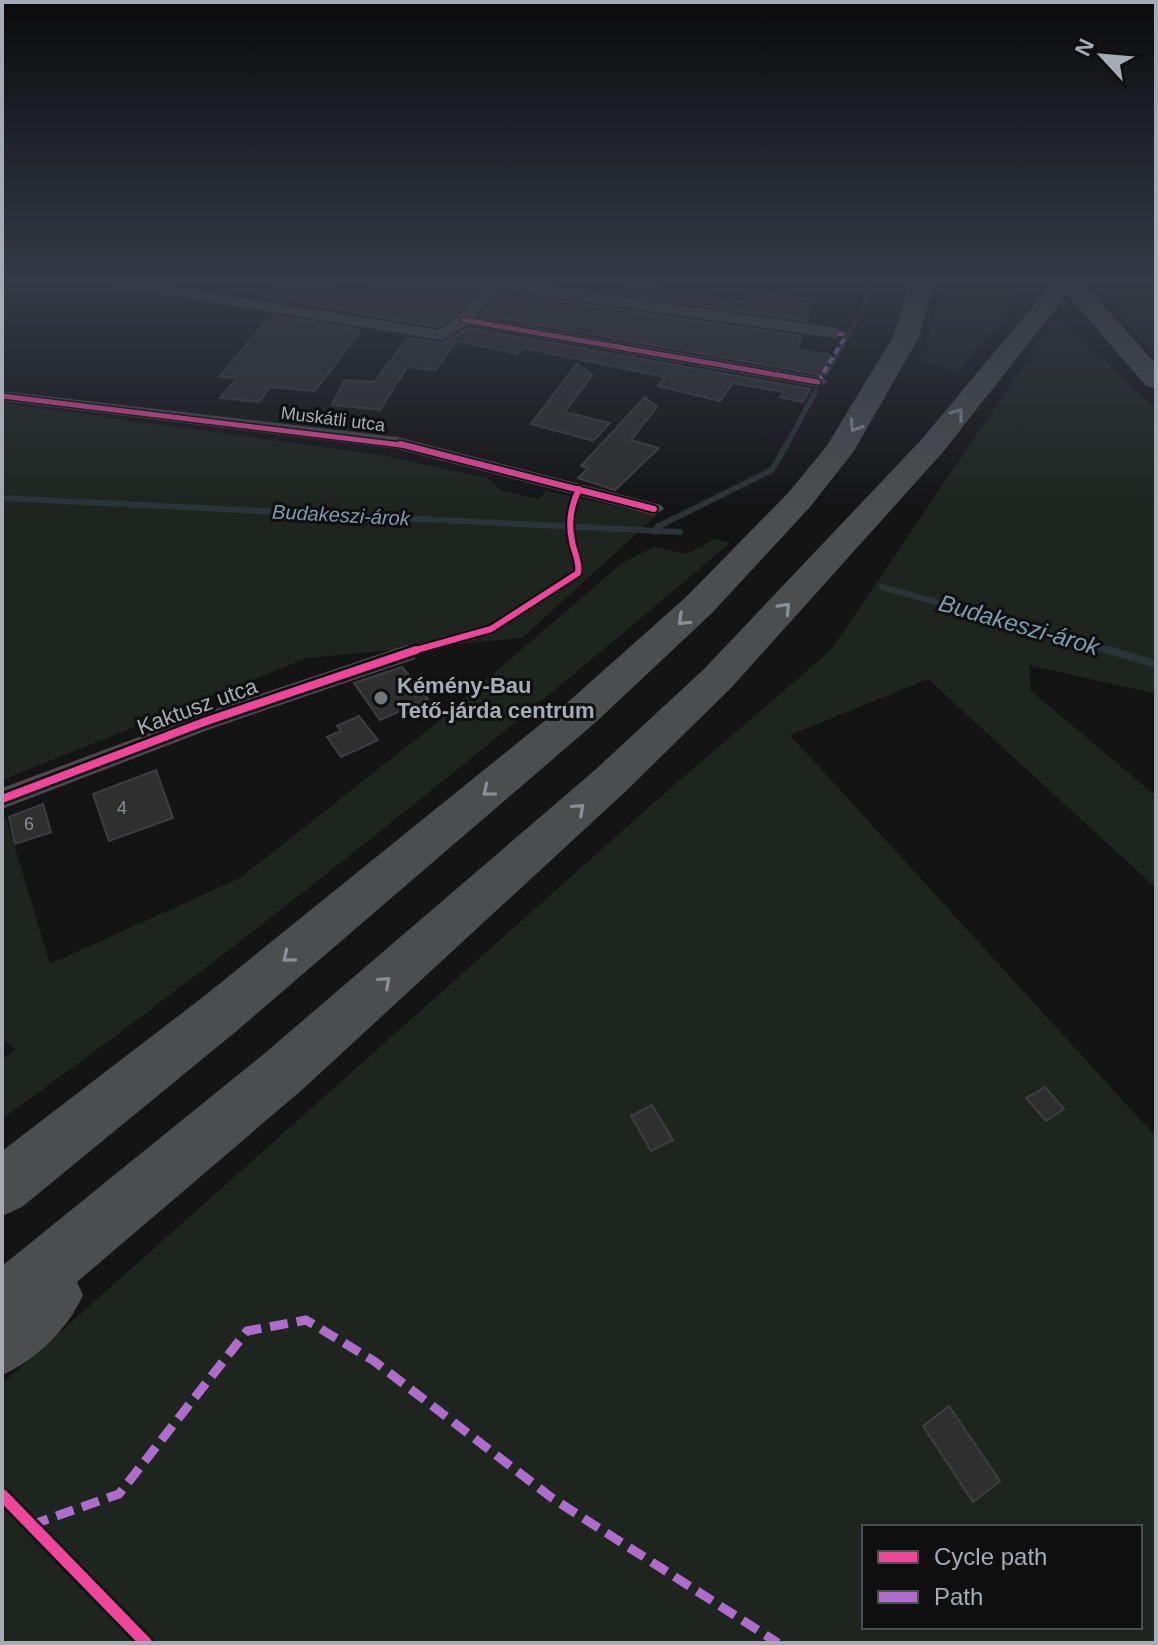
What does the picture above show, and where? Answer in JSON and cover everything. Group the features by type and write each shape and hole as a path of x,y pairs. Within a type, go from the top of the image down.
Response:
{"highway":[{"path":"2,1187 221,1013 571,722 699,605 799,500 839,451 894,357"},
{"path":"2,1306 284,1071 610,781 718,678 932,446 1004,357"},
{"path":"1135,357 1156,380"},
{"path":"2,1343 284,1071"}],"street":[{"path":"674,357 818,382"},
{"name":"Muskátli utca","path":"2,396 397,443 654,509"},
{"name":"Kaktusz utca","path":"2,799 204,722 407,653"}],"shaded area":[{"path":"922,357 970,357 958,372 921,361"},
{"path":"1029,357 1100,357 1156,409 1156,694 1029,665 1031,691 1156,796 1156,888 928,679 790,735 1156,1137 1156,1643 2,1643 2,1384 657,800 831,650"},
{"path":"2,403 381,455 487,478 501,490 539,499 546,491 657,515 522,638 307,658 2,780"},
{"path":"715,539 730,543 552,692 280,910 2,1119 2,1061 15,1049 2,1038 2,819 6,818 50,964 240,878 429,729 622,563 654,547 687,554"}],"building":[{"path":"236,357 341,357 315,391 270,387 259,402 220,398 237,378 219,377"},
{"path":"393,357 445,357 436,370 407,367 380,410 332,405 345,380 374,382"},
{"path":"566,357 629,357 810,389 803,402 780,397 784,392 733,383 720,401 658,386 665,377"},
{"path":"718,357 829,357 822,375"},
{"path":"577,364 592,375 565,412 610,423 593,441 531,424"},
{"path":"645,397 657,407 631,440 659,448 615,490 578,478 588,468 581,466"},
{"path":"402,667 428,699 380,720 354,683"},
{"path":"359,716 378,740 341,757 327,737 341,731 337,726"},
{"path":"156,770 173,818 109,841 93,794"},
{"path":"43,804 51,832 15,844 9,817"},
{"path":"1045,1087 1064,1109 1046,1121 1026,1098"},
{"path":"652,1105 673,1140 651,1151 631,1116"},
{"path":"949,1406 1000,1481 973,1502 923,1426"}],"waterway":[{"path":"826,374 836,357"},
{"path":"786,446 816,391"},
{"path":"656,531 657,527 772,470 787,444"},
{"name":"Budakeszi-árok","path":"2,498 656,531"},
{"name":"Budakeszi-árok","path":"656,531 680,532"},
{"name":"Budakeszi-árok","path":"882,587 1112,651"},
{"name":"Budakeszi-árok","path":"1112,651 1156,664"}],"marked path":[{"path":"818,382 833,357"},
{"path":"31,1525 119,1494 247,1331 306,1320 374,1361 552,1498 778,1643"}],"cycle path":[{"path":"674,357 818,382"},
{"path":"2,396 397,443 654,509"},
{"path":"2,799 204,722 407,653 491,629 578,573 571,528 572,507 579,489"},
{"path":"2,1495 146,1643"}],"place":[{"name":"Kémény-Bau Tető-járda centrum","path":"381,698"}]}
